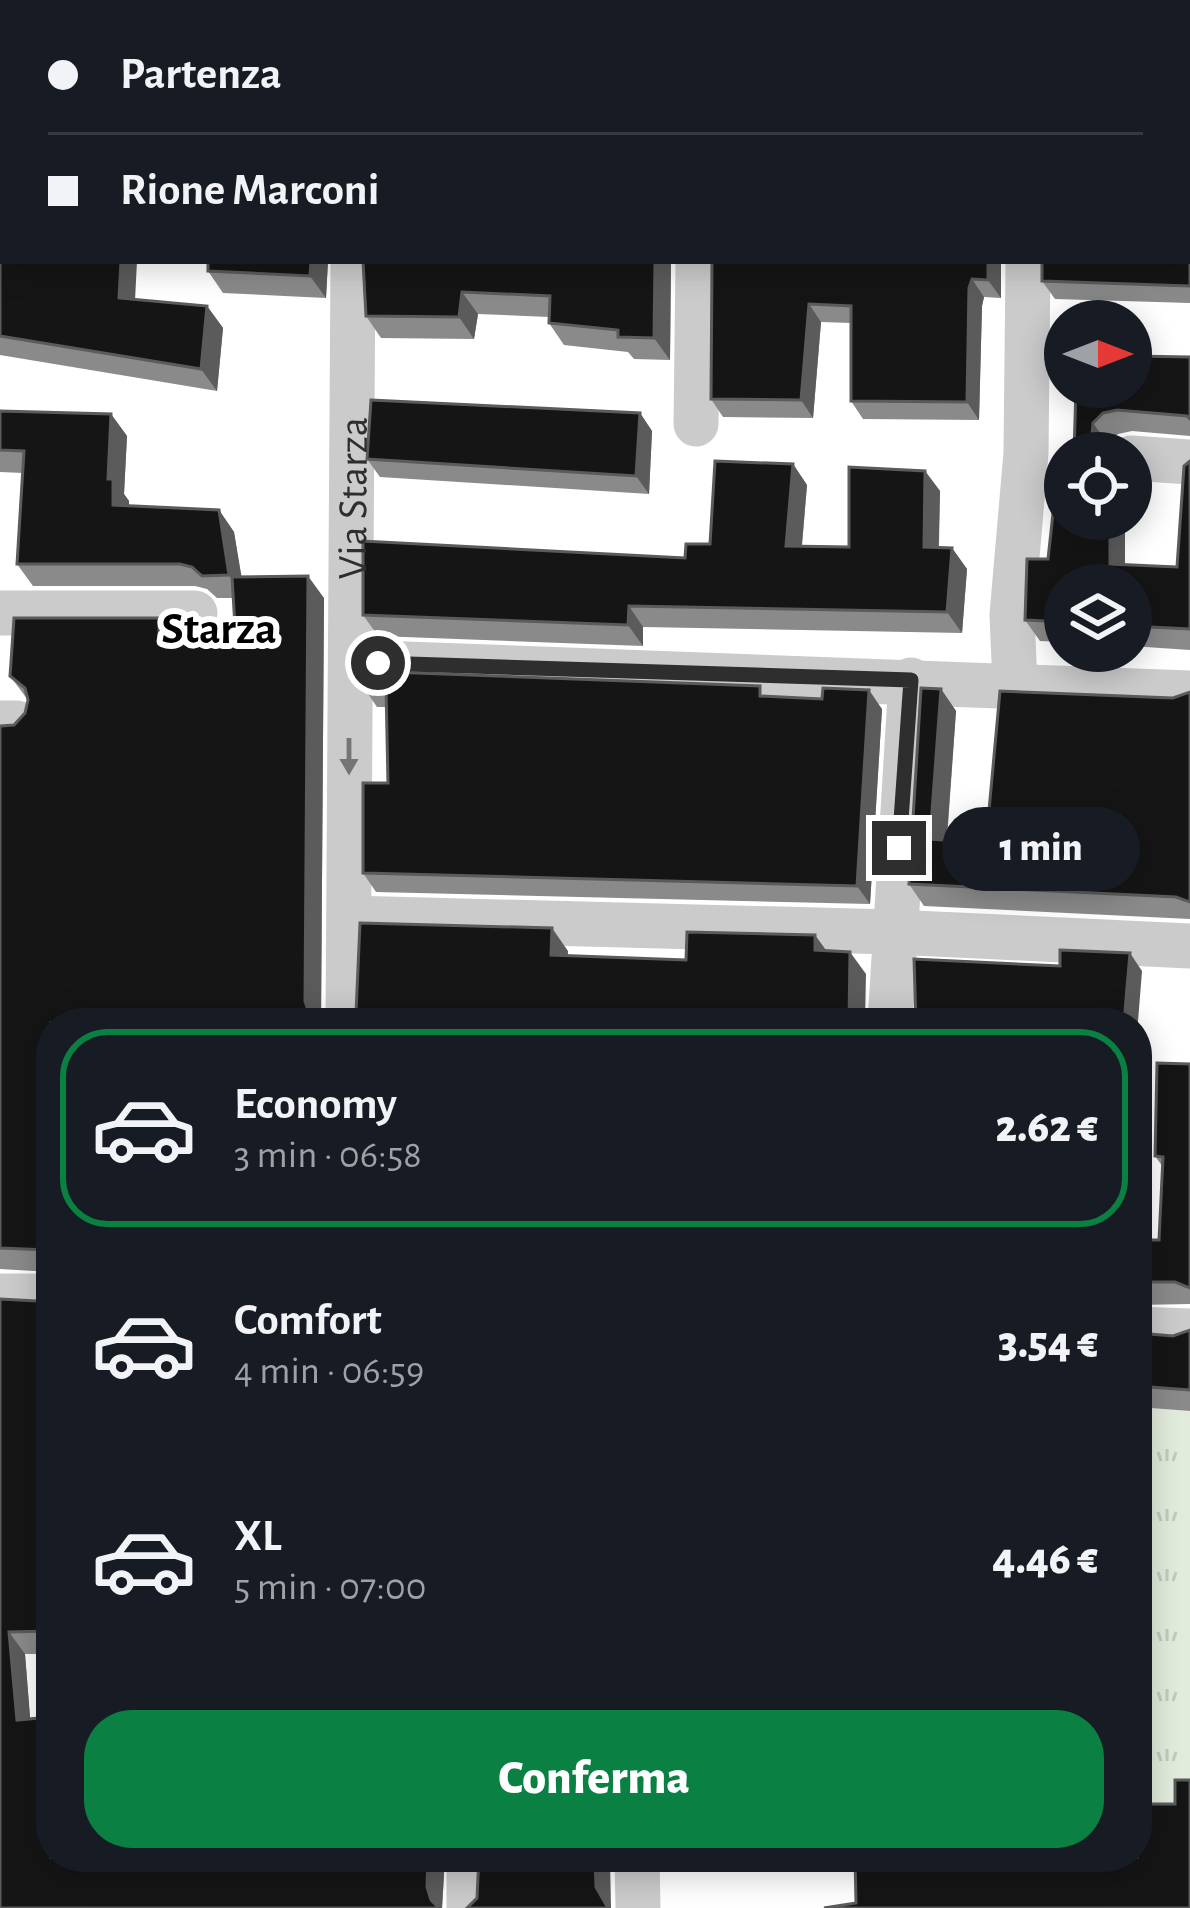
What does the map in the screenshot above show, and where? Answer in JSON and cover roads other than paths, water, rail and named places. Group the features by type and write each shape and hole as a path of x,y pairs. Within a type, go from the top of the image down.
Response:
{"street":[{"name":"Via Starza","path":"347,1008 353,264"},
{"path":"695,424 698,264"},
{"path":"1028,264 1044,433"},
{"path":"1152,459 1190,462"},
{"path":"1015,684 1012,615 1044,463"},
{"path":"0,613 196,613"},
{"path":"378,663 1190,694"},
{"path":"890,1008 911,680"},
{"path":"349,918 893,932 1190,946"},
{"path":"0,1296 36,1296"},
{"path":"1152,1330 1190,1331"},
{"path":"469,1872 469,1908"},
{"path":"637,1872 638,1908"}],"district":[{"name":"Starza","path":"219,627"}]}
